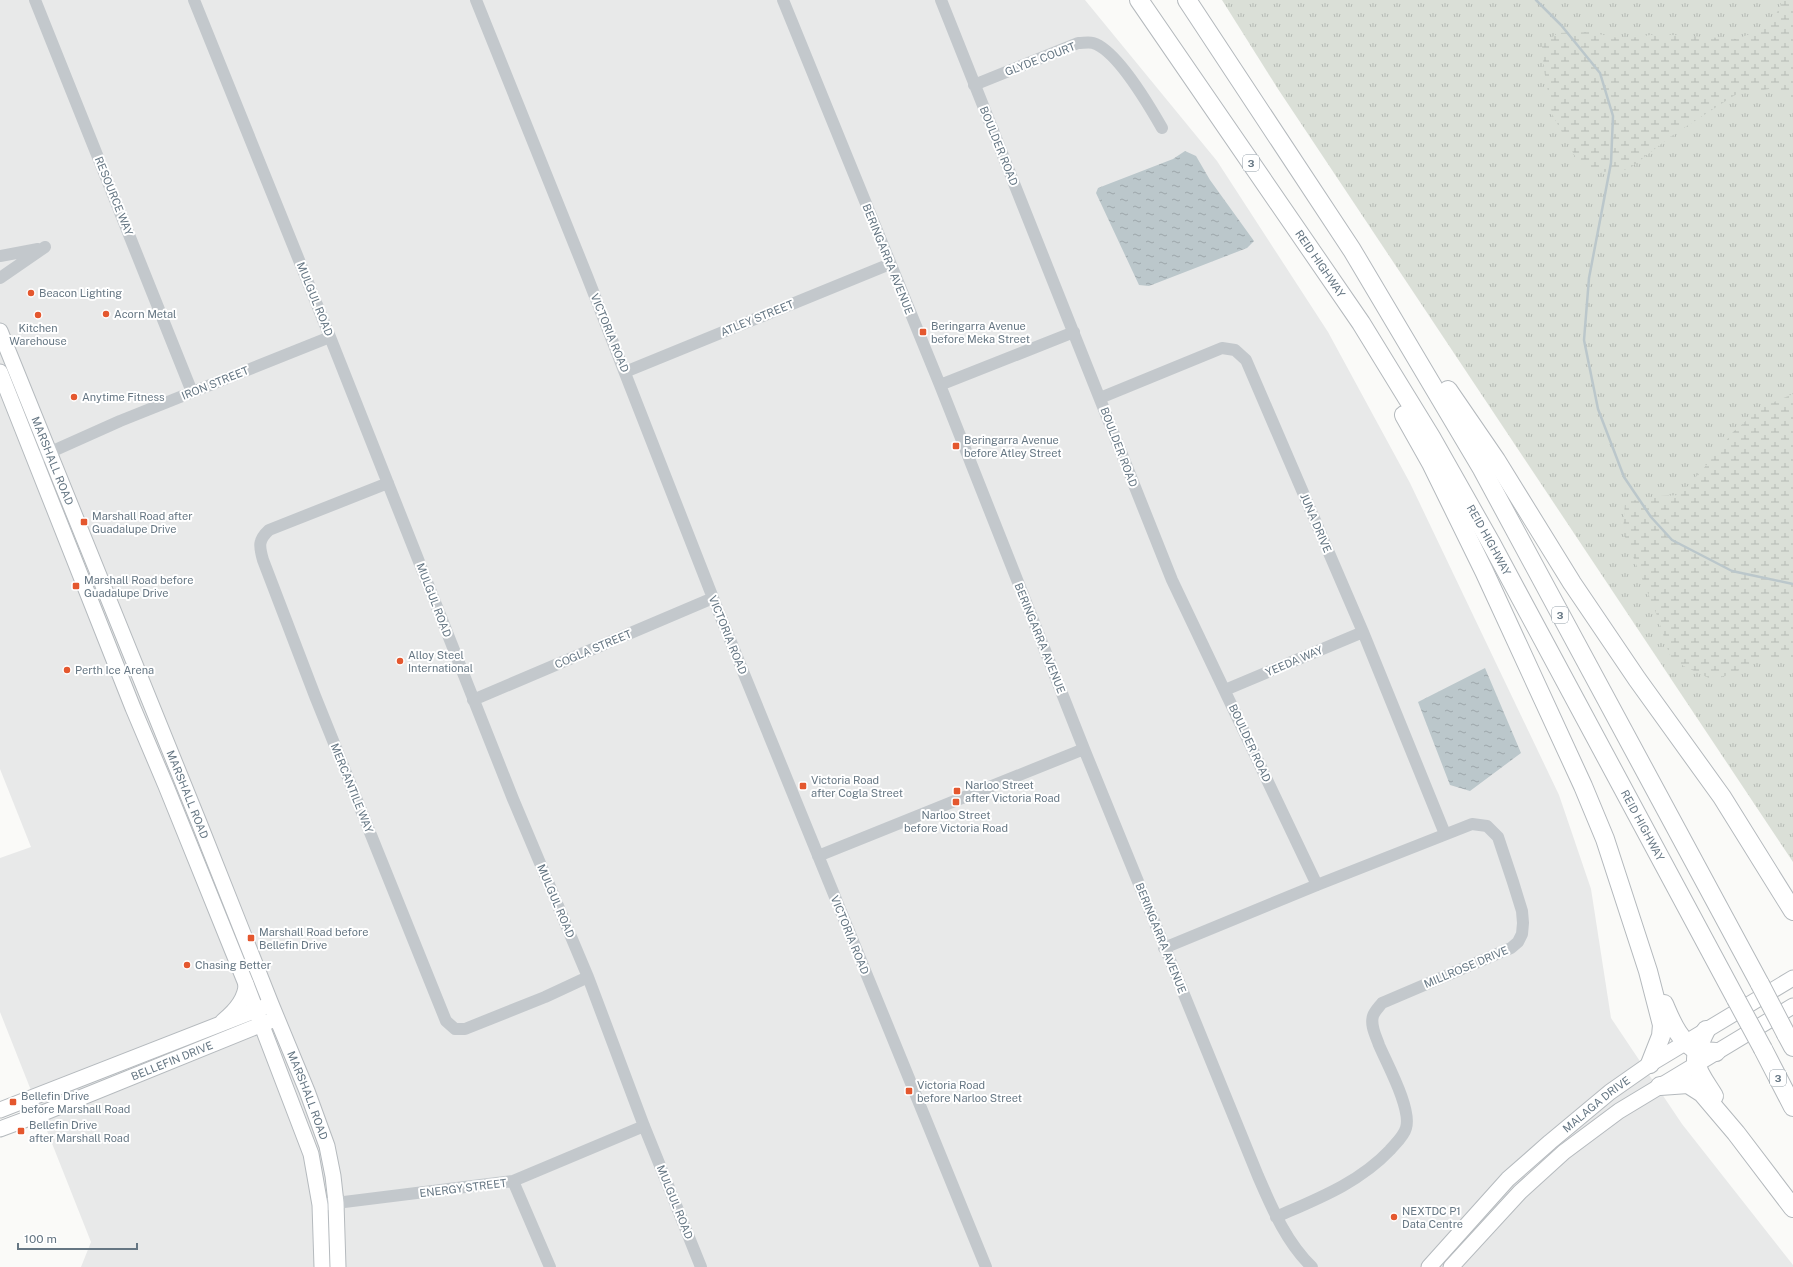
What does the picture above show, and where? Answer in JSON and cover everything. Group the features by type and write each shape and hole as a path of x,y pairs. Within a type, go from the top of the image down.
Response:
{"highway":[{"name":"REID HIGHWAY","path":"1139,0 1361,323 1431,437 1476,516 1793,1107"},
{"name":"3","path":"1187,0 1352,250 1482,469 1790,1041"},
{"path":"1352,250 1496,460 1572,583 1637,679 1722,797 1793,911"},
{"path":"1330,278 1431,463 1487,578 1580,779 1605,839 1648,970 1662,1025 1661,1036 1650,1064"},
{"path":"1648,970 1678,1033 1693,1052 1702,1078 1736,1133"},
{"path":"1693,1052 1706,1030"},
{"path":"1693,1052 1716,1052"},
{"path":"1660,1086 1688,1084 1694,1086 1713,1105 1736,1133 1793,1208"}],"main road":[{"name":"MARSHALL ROAD","path":"0,331 200,824 270,1004 307,1091 327,1146 336,1203 338,1267"},
{"name":"MARSHALL ROAD","path":"0,372 133,708 246,984 303,1130 311,1154 320,1205 322,1267"},
{"path":"1706,1030 1793,978"},
{"path":"219,1025 231,1014 244,997 246,984"},
{"name":"BELLEFIN DRIVE","path":"0,1110 256,1011 270,1004"},
{"path":"1716,1052 1793,1006"},
{"name":"BELLEFIN DRIVE","path":"0,1130 277,1019"},
{"path":"238,1034 247,1035 255,1040 266,1053 286,1102 303,1130"},
{"name":"MALAGA DRIVE","path":"1429,1267 1508,1179 1528,1160 1610,1092 1650,1064 1693,1052"},
{"name":"MALAGA DRIVE","path":"1451,1267 1544,1168 1619,1111 1660,1086 1693,1052"}],"street":[{"name":"RESOURCE WAY","path":"35,0 192,392"},
{"name":"MULGUL ROAD","path":"194,0 330,337 473,700 588,977 644,1126 701,1267"},
{"name":"VICTORIA ROAD","path":"476,0 625,372 713,598 986,1267"},
{"name":"BERINGARRA AVENUE","path":"783,0 940,385 1164,948 1276,1217 1297,1250 1312,1267"},
{"name":"BOULDER ROAD","path":"941,0 1172,580 1317,885"},
{"name":"GLYDE COURT","path":"974,85 1078,43 1093,43 1108,51 1142,93 1162,128"},
{"path":"0,256 45,247 0,278"},
{"name":"ATLEY STREET","path":"625,372 890,264"},
{"path":"940,385 1074,332"},
{"name":"IRON STREET","path":"35,459 120,421 330,337"},
{"name":"JUNA DRIVE","path":"1100,398 1222,348 1235,350 1246,360 1363,632 1444,834"},
{"name":"MERCANTILE WAY","path":"388,483 269,530 262,537 260,548 263,560 315,696 446,1021 455,1029 465,1029 588,977"},
{"name":"COGLA STREET","path":"473,700 713,598"},
{"name":"YEEDA WAY","path":"1225,690 1363,632"},
{"path":"818,856 1084,748"},
{"name":"MILLROSE DRIVE","path":"1164,948 1317,885 1472,824 1487,826 1498,837 1522,911 1522,934 1518,942 1511,948 1382,1003 1373,1015 1373,1030 1404,1102 1408,1116 1406,1128 1395,1144 1362,1175 1340,1189 1276,1217"},
{"name":"ENERGY STREET","path":"320,1205 514,1181 644,1126"},
{"path":"514,1181 550,1267"}],"shaded area":[{"path":"0,0 1085,0 1217,161 1328,332 1410,483 1559,795 1591,889 1611,1018 1682,1124 1793,1265 1793,1267 81,1267 91,1242 0,1012 0,858 31,847 0,769"}],"green space":[{"path":"1222,0 1793,0 1793,862 1278,89"},
{"path":"1781,0 1793,0 1793,101 1775,88 1735,95 1670,137 1629,169 1595,173 1578,162 1552,114 1544,70 1542,45 1558,33 1589,32 1623,39 1657,34 1736,39 1770,27 1781,4"},
{"path":"1793,394 1793,657 1765,657 1734,673 1713,680 1671,660 1658,618 1623,532 1625,502 1659,496 1680,495 1733,432 1762,407"}],"water":[{"path":"1185,151 1196,156 1210,180 1254,241 1247,248 1149,286 1139,285 1096,193 1098,188 1173,159"},
{"path":"1485,668 1521,753 1470,791 1450,785 1418,702"}],"waterway":[{"path":"1536,0 1561,25 1600,73 1613,116 1611,163 1589,278 1584,340 1598,409 1624,477 1651,517 1672,540 1732,571 1793,584"}],"place":[{"name":"Beacon Lighting","path":"31,293"},
{"name":"Acorn Metal","path":"106,314"},
{"name":"Kitchen Warehouse","path":"38,315"},
{"name":"Beringarra Avenue before Meka Street","path":"923,332"},
{"name":"Anytime Fitness","path":"74,397"},
{"name":"Beringarra Avenue before Atley Street","path":"956,446"},
{"name":"Marshall Road after Guadalupe Drive","path":"84,522"},
{"name":"Marshall Road before Guadalupe Drive","path":"76,586"},
{"name":"Alloy Steel International","path":"400,661"},
{"name":"Perth Ice Arena","path":"67,670"},
{"name":"Victoria Road after Cogla Street","path":"803,786"},
{"name":"Narloo Street after Victoria Road","path":"957,791"},
{"name":"Narloo Street before Victoria Road","path":"956,802"},
{"name":"Marshall Road before Bellefin Drive","path":"251,938"},
{"name":"Chasing Better","path":"187,965"},
{"name":"Victoria Road before Narloo Street","path":"909,1091"},
{"name":"Bellefin Drive before Marshall Road","path":"13,1102"},
{"name":"Bellefin Drive after Marshall Road","path":"21,1131"},
{"name":"NEXTDC P1 Data Centre","path":"1394,1217"}]}
